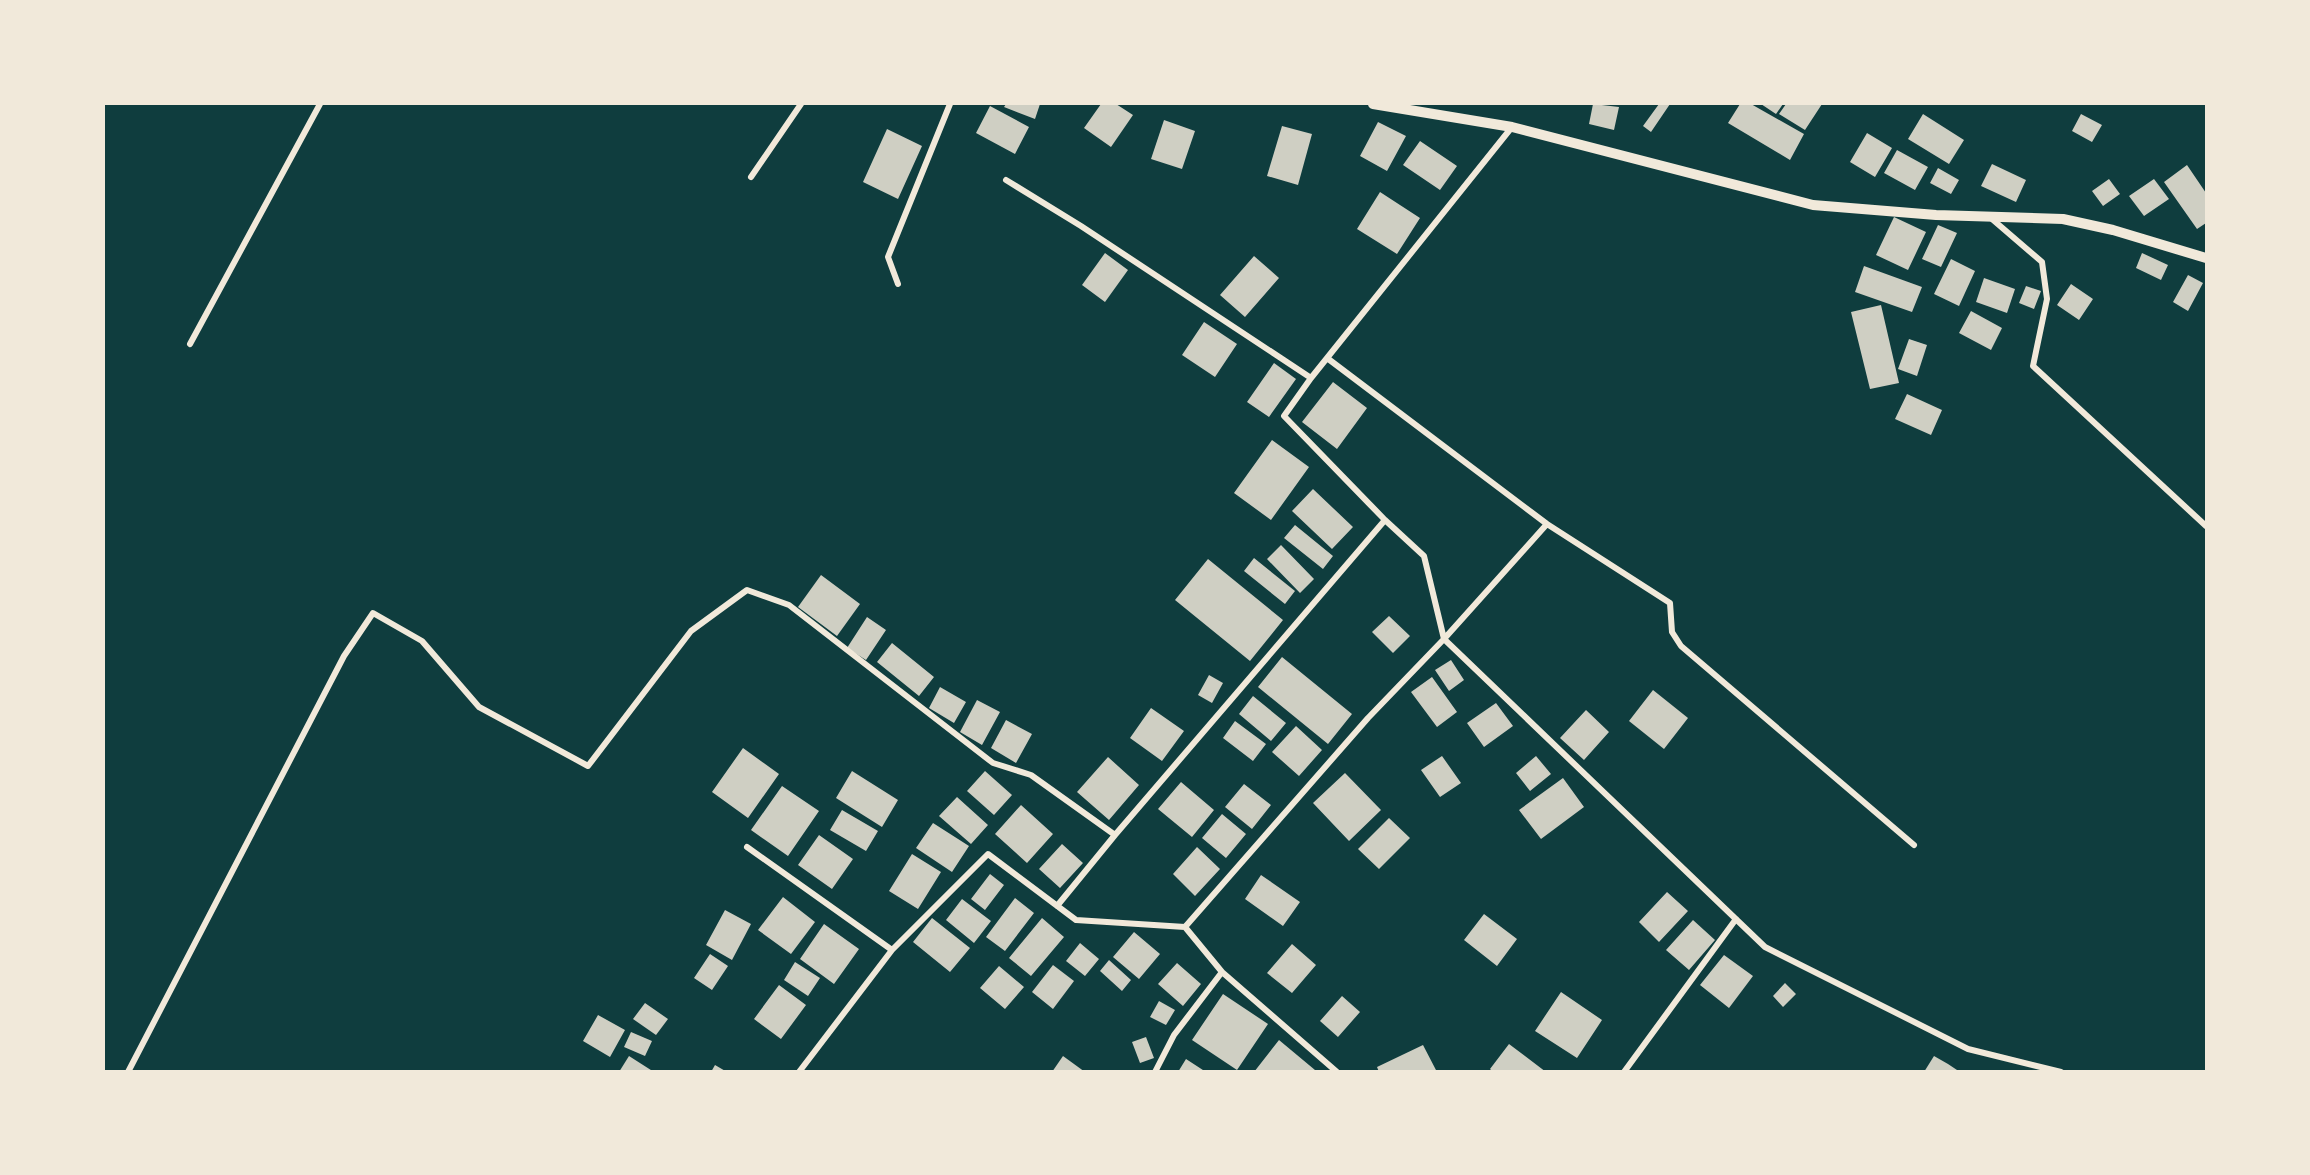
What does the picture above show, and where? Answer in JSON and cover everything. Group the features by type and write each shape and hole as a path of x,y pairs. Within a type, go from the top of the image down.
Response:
{"street":[{"path":"190,344 320,104"},
{"path":"751,177 801,104"},
{"path":"898,284 888,257 950,104"},
{"path":"1373,104 1512,127 1813,205 1992,219 2063,219 2113,230 2206,258"},
{"path":"1512,127 1311,378 1284,416 1385,520 1424,556 1444,639 1765,947 1968,1049 2061,1071"},
{"path":"1006,180 1091,233 1311,378"},
{"path":"1992,219 2042,262 2047,299 2033,366 2206,526"},
{"path":"1327,358 1547,524 1670,603 1672,632 1681,646 1914,845"},
{"path":"1057,906 1385,520"},
{"path":"1185,927 1368,718 1444,639 1547,524"},
{"path":"128,1071 344,656 373,613 422,641 479,707 588,766 691,631 747,590 789,605 993,763 1031,774 1115,835"},
{"path":"747,847 892,950"},
{"path":"799,1071 892,950 988,854 1076,920 1185,927 1222,972 1337,1071"},
{"path":"1624,1071 1736,919"},
{"path":"1155,1071 1174,1035 1222,972"}],"building":[{"path":"1006,104 1040,104 1035,119 1004,107"},
{"path":"1101,104 1116,104 1133,115 1111,147 1084,128"},
{"path":"1593,104 1619,107 1614,130 1589,124"},
{"path":"1659,104 1670,104 1651,132 1643,126"},
{"path":"1740,104 1751,104 1804,134 1790,160 1728,123"},
{"path":"1761,104 1783,104 1776,114"},
{"path":"1786,104 1822,104 1805,130 1779,114"},
{"path":"990,106 1029,127 1015,154 976,133"},
{"path":"1923,114 1964,140 1949,164 1908,139"},
{"path":"2081,114 2102,125 2092,142 2072,131"},
{"path":"1164,120 1195,131 1182,169 1151,159"},
{"path":"1378,122 1406,136 1387,171 1360,156"},
{"path":"1282,126 1312,134 1298,185 1267,176"},
{"path":"887,129 922,146 898,199 863,182"},
{"path":"1867,133 1892,148 1875,177 1850,162"},
{"path":"1420,141 1457,166 1440,190 1403,165"},
{"path":"1897,150 1928,167 1915,190 1884,173"},
{"path":"1992,164 2026,180 2016,202 1981,186"},
{"path":"2187,165 2206,193 2206,223 2197,229 2164,182"},
{"path":"1938,168 1959,180 1951,194 1930,183"},
{"path":"2109,179 2120,194 2103,206 2092,191"},
{"path":"2154,179 2169,199 2144,216 2129,196"},
{"path":"1380,192 1420,218 1397,254 1357,229"},
{"path":"1894,217 1926,232 1908,270 1876,255"},
{"path":"1938,225 1957,233 1941,267 1922,259"},
{"path":"1105,253 1128,270 1105,302 1082,285"},
{"path":"2142,253 2168,265 2161,280 2136,268"},
{"path":"1254,256 1279,278 1245,317 1220,295"},
{"path":"1951,259 1975,271 1959,306 1934,294"},
{"path":"1864,266 1922,287 1912,312 1855,292"},
{"path":"2188,275 2203,283 2188,311 2173,302"},
{"path":"1984,278 2015,289 2007,313 1976,302"},
{"path":"2071,284 2093,299 2079,320 2057,305"},
{"path":"2026,286 2041,291 2034,309 2019,303"},
{"path":"1881,305 1899,383 1870,389 1851,312"},
{"path":"1971,311 2002,328 1991,350 1959,333"},
{"path":"1204,322 1237,344 1215,377 1182,355"},
{"path":"1909,339 1927,345 1917,376 1898,369"},
{"path":"1274,363 1296,379 1269,417 1247,402"},
{"path":"1333,382 1367,408 1337,449 1302,422"},
{"path":"1907,394 1942,410 1931,435 1895,419"},
{"path":"1272,440 1309,467 1271,520 1234,493"},
{"path":"1313,489 1353,527 1332,549 1292,511"},
{"path":"1295,525 1333,556 1323,569 1284,538"},
{"path":"1281,545 1314,579 1300,593 1267,559"},
{"path":"1254,558 1295,591 1285,604 1244,571"},
{"path":"1208,559 1283,620 1250,661 1175,600"},
{"path":"821,575 860,604 837,636 798,607"},
{"path":"1389,616 1410,636 1393,653 1372,632"},
{"path":"867,617 886,630 866,660 847,648"},
{"path":"892,643 934,677 919,696 877,662"},
{"path":"1282,657 1352,714 1328,744 1258,687"},
{"path":"1451,660 1464,680 1449,691 1435,670"},
{"path":"1209,675 1223,683 1212,703 1198,695"},
{"path":"1432,677 1457,712 1437,727 1411,692"},
{"path":"940,687 966,702 954,723 929,708"},
{"path":"1653,690 1688,718 1664,749 1629,721"},
{"path":"1253,696 1286,723 1271,741 1239,714"},
{"path":"977,700 1000,712 982,745 960,732"},
{"path":"1496,703 1513,726 1484,747 1467,723"},
{"path":"1151,708 1184,731 1162,761 1130,738"},
{"path":"1586,710 1609,732 1584,760 1560,738"},
{"path":"1006,720 1032,734 1016,763 991,748"},
{"path":"1235,721 1266,744 1253,761 1223,738"},
{"path":"1296,726 1322,750 1299,776 1272,752"},
{"path":"743,748 779,774 748,818 712,792"},
{"path":"1442,756 1461,783 1440,797 1421,770"},
{"path":"1536,756 1551,774 1530,791 1516,773"},
{"path":"1108,757 1139,785 1109,820 1077,792"},
{"path":"852,771 898,800 882,827 836,798"},
{"path":"985,771 1012,795 994,815 967,791"},
{"path":"1345,773 1381,810 1349,841 1313,803"},
{"path":"1563,778 1584,807 1541,839 1519,810"},
{"path":"1181,782 1214,810 1192,837 1158,809"},
{"path":"1244,784 1271,805 1252,829 1225,807"},
{"path":"782,786 819,811 788,856 751,830"},
{"path":"957,797 988,825 971,844 939,816"},
{"path":"1021,805 1053,834 1027,863 995,834"},
{"path":"842,810 878,831 866,851 830,830"},
{"path":"1222,814 1246,834 1226,858 1202,838"},
{"path":"1389,818 1410,838 1379,869 1358,849"},
{"path":"933,823 969,846 952,872 916,848"},
{"path":"819,835 853,859 832,889 798,865"},
{"path":"1062,844 1083,863 1060,888 1039,869"},
{"path":"1197,847 1220,869 1195,896 1173,874"},
{"path":"912,854 941,872 918,909 889,891"},
{"path":"990,874 1004,885 985,910 971,899"},
{"path":"1261,875 1300,902 1283,926 1245,899"},
{"path":"1667,892 1688,911 1659,942 1639,922"},
{"path":"783,897 815,922 791,954 758,930"},
{"path":"1015,898 1034,913 1005,951 986,937"},
{"path":"962,899 991,921 974,943 946,920"},
{"path":"725,910 751,924 732,960 706,945"},
{"path":"1484,914 1517,939 1497,966 1464,940"},
{"path":"932,918 970,948 950,972 913,942"},
{"path":"1042,918 1064,937 1031,976 1009,958"},
{"path":"1693,920 1715,940 1689,970 1666,950"},
{"path":"824,924 859,949 834,984 800,959"},
{"path":"1134,932 1160,954 1139,979 1113,957"},
{"path":"1080,943 1099,959 1085,976 1066,961"},
{"path":"1292,944 1316,965 1292,993 1267,973"},
{"path":"710,954 728,966 712,990 694,978"},
{"path":"1724,955 1753,976 1729,1008 1700,985"},
{"path":"1109,960 1131,980 1122,991 1100,971"},
{"path":"795,962 820,978 808,996 784,980"},
{"path":"1177,963 1201,984 1183,1006 1158,984"},
{"path":"1053,965 1074,981 1053,1009 1032,992"},
{"path":"999,966 1024,987 1005,1009 980,988"},
{"path":"1785,983 1796,994 1783,1007 1773,996"},
{"path":"779,985 806,1005 781,1039 754,1019"},
{"path":"1561,992 1602,1020 1577,1058 1535,1031"},
{"path":"1223,994 1268,1024 1237,1070 1192,1040"},
{"path":"1342,996 1360,1012 1338,1037 1320,1021"},
{"path":"1159,1001 1175,1010 1166,1025 1150,1017"},
{"path":"645,1003 668,1019 656,1035 633,1019"},
{"path":"598,1015 625,1030 610,1057 583,1041"},
{"path":"631,1032 652,1041 645,1056 624,1047"},
{"path":"1146,1037 1154,1058 1140,1063 1132,1042"},
{"path":"1279,1040 1315,1070 1314,1072 1254,1072"},
{"path":"1509,1044 1546,1072 1493,1072 1490,1069"},
{"path":"1423,1045 1437,1072 1379,1072 1377,1067"},
{"path":"629,1056 654,1072 619,1072"},
{"path":"1063,1056 1085,1072 1052,1072"},
{"path":"1934,1056 1948,1064 1960,1072 1924,1072"},
{"path":"1186,1059 1206,1072 1178,1072"},
{"path":"715,1065 727,1072 711,1072"}]}
